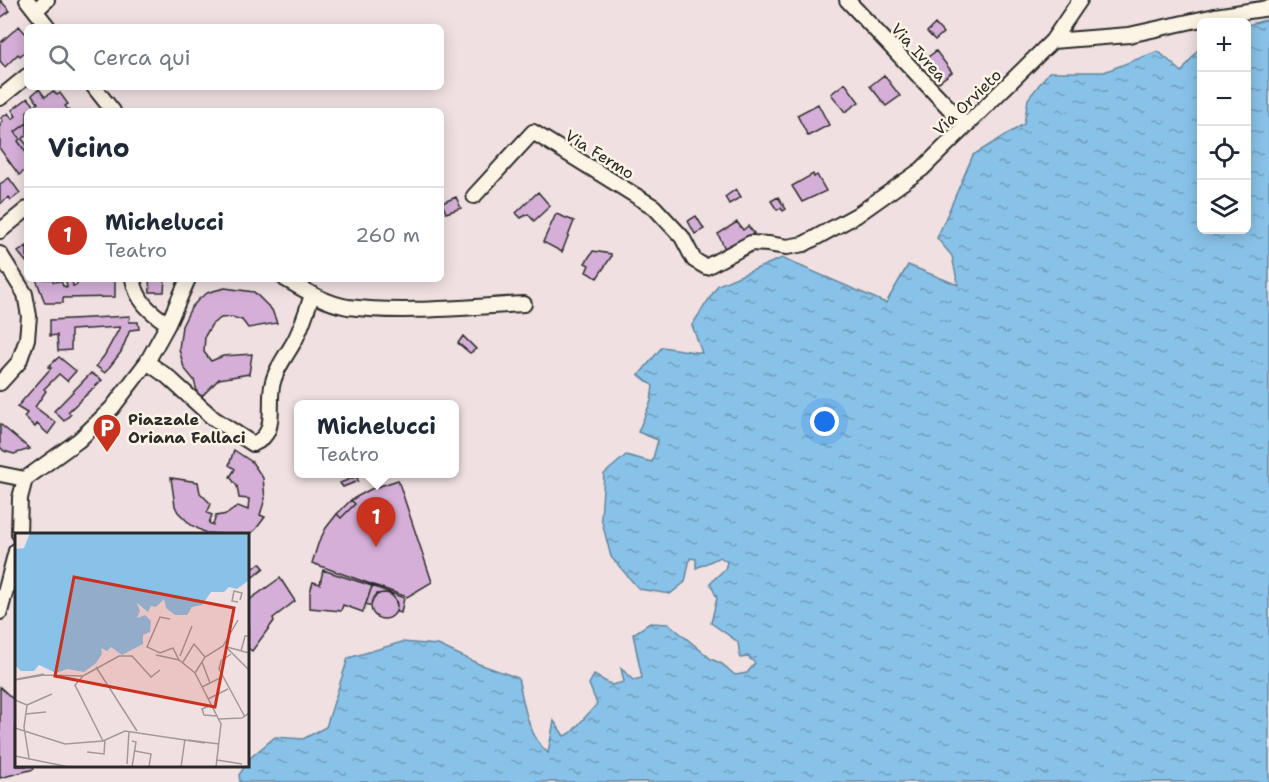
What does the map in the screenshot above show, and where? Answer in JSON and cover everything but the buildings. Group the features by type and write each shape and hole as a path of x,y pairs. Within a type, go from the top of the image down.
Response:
{"street":[{"path":"46,24 32,5 47,0"},
{"name":"Via Ivrea","path":"847,0 966,126"},
{"name":"Via Orvieto","path":"706,267 751,243 787,248 804,244 857,215 895,189 922,169 1052,41 1080,0"},
{"path":"1052,41 1129,35 1215,16 1269,8"},
{"path":"0,98 24,78"},
{"path":"96,90 111,108"},
{"name":"Via Fermo","path":"474,196 533,132 654,207 682,237 694,260 706,267"},
{"path":"0,231 24,211"},
{"path":"0,254 25,294 29,316 27,339 19,362 0,383"},
{"path":"134,282 137,295 151,312 168,324"},
{"path":"19,533 20,498 25,479 78,440 112,408 147,363 187,282"},
{"path":"290,282 312,295 346,306 413,310 524,304"},
{"path":"147,363 168,377 213,418 253,444 262,440 269,430 274,377 296,337 312,295"},
{"path":"1,471 25,479"},
{"path":"0,612 15,555"}],"water":[{"path":"1269,21 1269,782 240,782 239,775 244,767 249,767 250,758 275,737 303,739 326,727 348,658 402,642 438,645 479,664 518,678 531,728 541,746 548,753 554,721 564,736 571,733 597,704 589,684 594,675 612,685 624,682 621,668 633,680 642,678 633,634 650,623 669,624 711,659 722,664 735,675 747,673 755,663 748,657 740,658 738,642 711,623 717,598 710,583 725,569 727,562 720,557 696,568 696,559 690,558 685,582 670,594 639,589 611,557 601,518 604,474 626,455 652,462 658,440 638,432 651,401 653,386 639,375 662,347 702,353 692,325 718,285 782,258 886,303 908,265 958,285 952,256 937,238 973,155 1024,124 1028,99 1049,72 1104,72 1158,51 1182,72 1197,51 1197,234 1251,234 1251,24"}],"place":[{"name":"Piazzale Oriana Fallaci","path":"107,454"},
{"name":"Michelucci","path":"376,547"}]}
